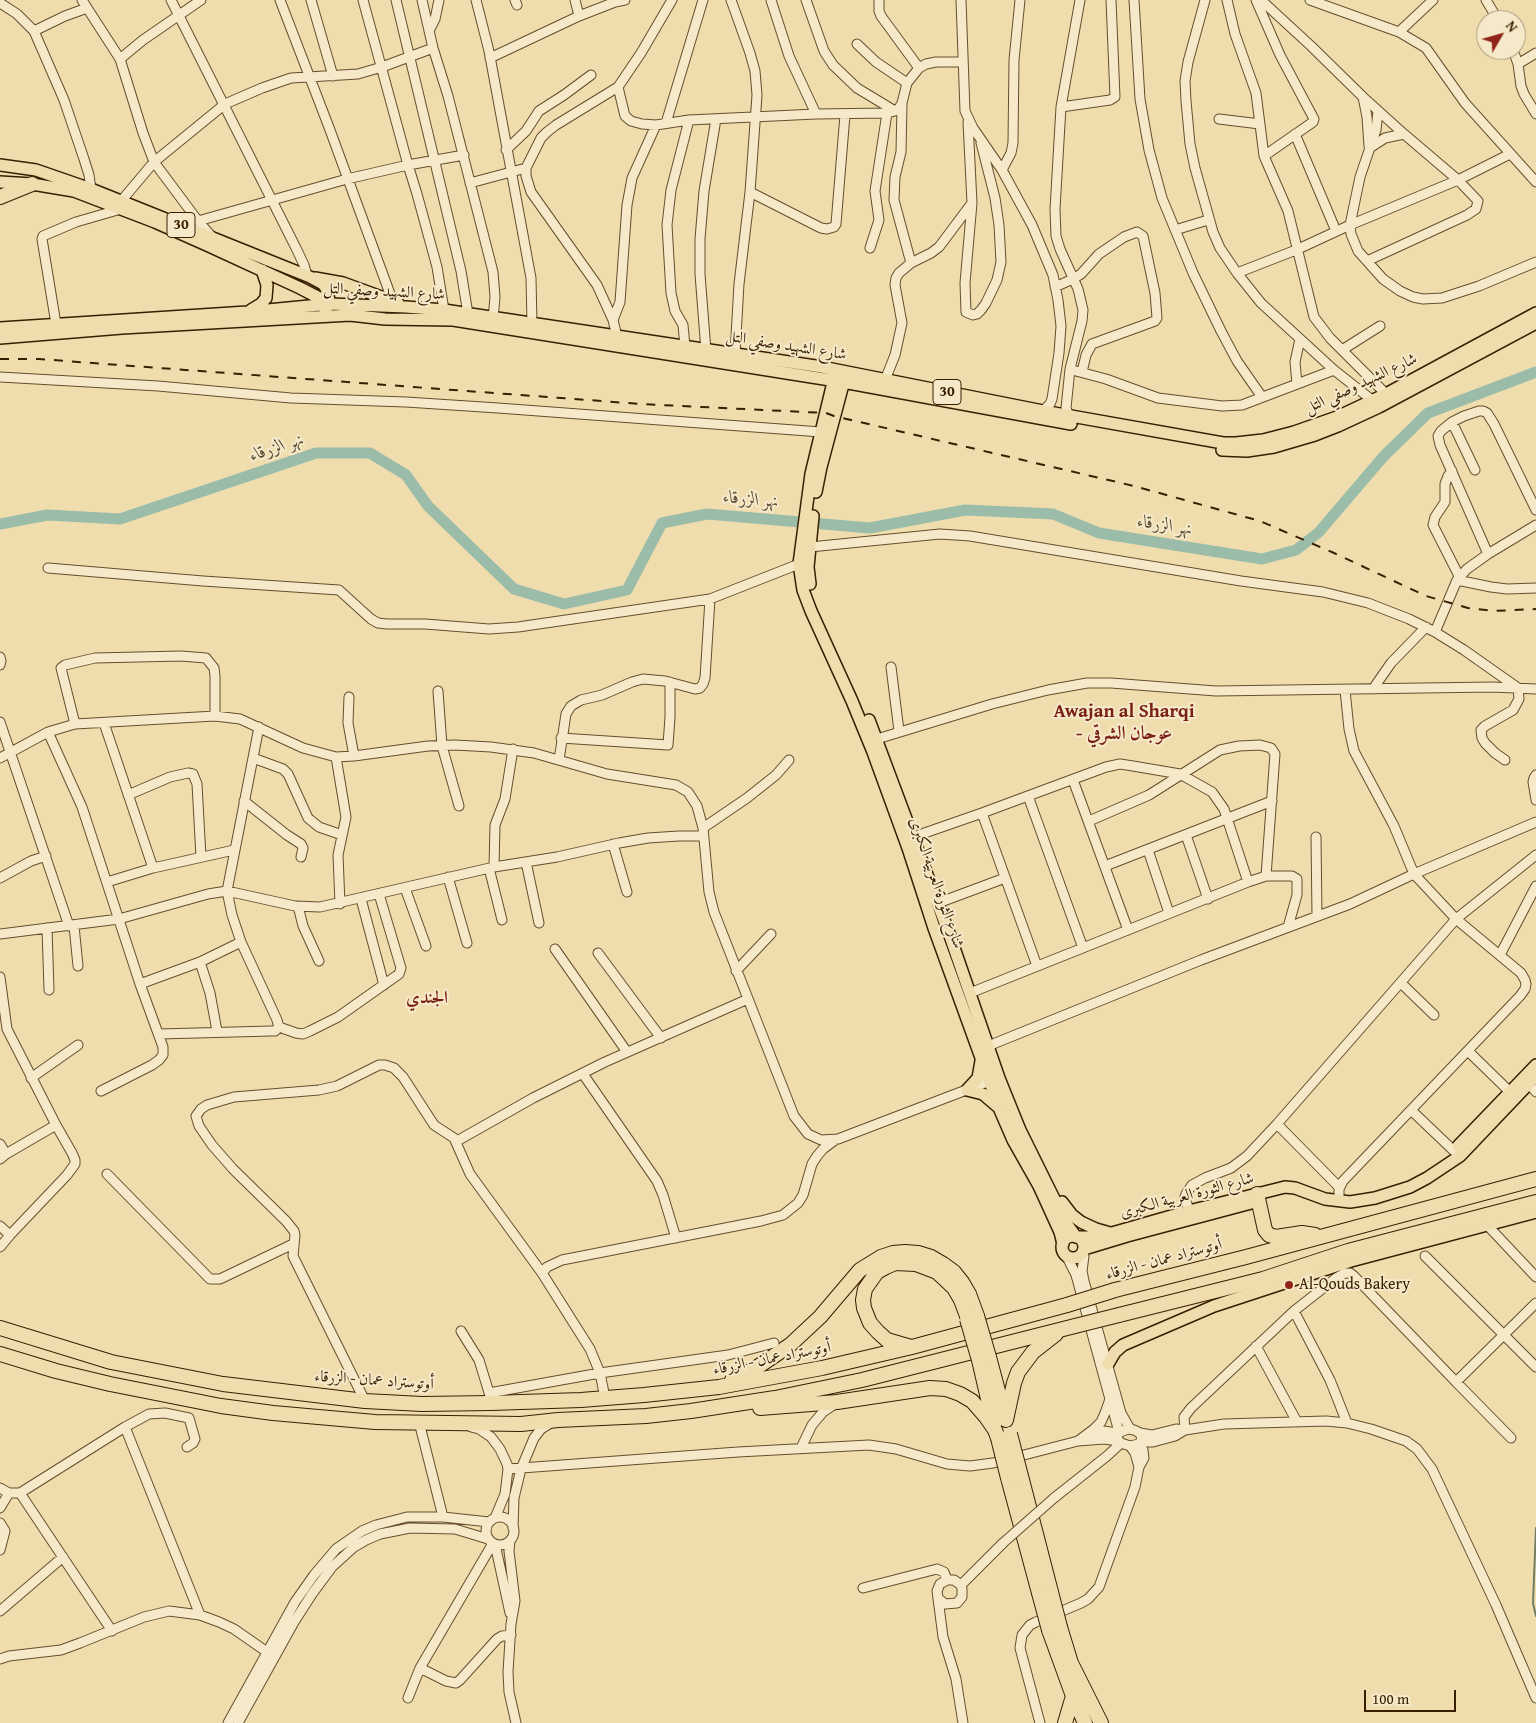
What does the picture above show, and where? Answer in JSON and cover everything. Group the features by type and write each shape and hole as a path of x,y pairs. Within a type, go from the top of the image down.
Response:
{"highway":[{"path":"0,197 32,184"},
{"name":"أوتوستراد عمان - الزرقاء","path":"0,1328 111,1362 173,1375 223,1384 365,1401 422,1404 490,1398 644,1396 719,1387 822,1368 912,1348 1067,1306 1115,1290 1320,1237 1483,1188 1536,1179"},
{"path":"1254,1199 1265,1230 1269,1235 1276,1237 1307,1233 1320,1237"},
{"path":"1246,1257 1254,1250 1260,1239 1254,1199"},
{"path":"0,1354 56,1371 110,1384 222,1406 327,1419 376,1422 521,1424 558,1420 646,1416 812,1391 1119,1315 1265,1284 1348,1251 1536,1202"},
{"path":"719,1387 756,1368 790,1345 820,1317 860,1270 881,1256 905,1252 918,1254 931,1257 954,1272 969,1294 972,1317 984,1359 1001,1434 1015,1477 1073,1696 1085,1723"},
{"path":"912,1348 887,1340 870,1323 864,1308 865,1289 877,1272 886,1267 895,1263 910,1263 927,1267 937,1272 954,1288 972,1317"},
{"path":"1001,1434 1018,1372 1034,1352 1060,1331"},
{"path":"984,1359 1006,1420"},
{"path":"722,1406 748,1408 837,1402 930,1388 946,1389 972,1401 1001,1434"},
{"path":"1054,1628 1101,1723"},
{"path":"1065,1723 1073,1696"}],"main road":[{"name":"30","path":"0,166 36,170 91,189 262,270 350,315"},
{"name":"30","path":"0,182 74,190 121,204 213,238 289,268 323,284 326,288 330,304"},
{"path":"247,312 261,304 266,298 267,285 262,270"},
{"path":"308,277 340,282 406,307"},
{"name":"شارع الشهيد وصفي التل","path":"0,328 247,312 330,304 444,310 493,319 735,354 840,376 885,380 1069,416 1223,443 1236,443 1264,440 1338,417 1386,394 1536,313"},
{"path":"319,316 330,304"},
{"name":"شارع الشهيد وصفي التل","path":"0,338 122,328 319,316 350,315 385,319 453,320 814,378 840,376 857,384 1223,450 1247,451 1274,447 1315,436 1354,419 1536,323"},
{"path":"810,508 821,467 840,376"},
{"path":"814,378 835,396"},
{"path":"807,529 811,474 821,432 835,396 857,384"},
{"name":"شارع الثورة العربية الكبرى","path":"807,529 810,547 808,567 810,588 814,600 877,740 938,903 988,1046 1000,1110 1013,1140 1040,1186 1060,1232 1064,1250"},
{"name":"شارع الثورة العربية الكبرى","path":"807,529 799,564 806,600 863,726 981,1056 1047,1182 1066,1223 1077,1237 1091,1238 1189,1210 1281,1194 1305,1192 1339,1202 1361,1201 1402,1190 1427,1178 1460,1156 1534,1084"},
{"path":"967,1090 975,1083 980,1073 981,1056"},
{"name":"شارع الثورة العربية الكبرى","path":"1442,1167 1454,1151 1536,1064"},
{"path":"967,1090 978,1092 988,1097 1000,1110"},
{"path":"1047,1182 1076,1219 1096,1229 1112,1233"},
{"name":"شارع الثورة العربية الكبرى","path":"1083,1250 1254,1199"},
{"path":"1108,1364 1115,1352 1128,1342 1265,1284 1536,1212"},
{"path":"1070,1237 1077,1237 1083,1244 1083,1250 1080,1255 1074,1258 1064,1250 1070,1237"}],"street":[{"path":"82,0 120,59 154,162 213,238"},
{"path":"171,0 225,104 296,248 308,277"},
{"path":"120,59 143,40 201,0"},
{"path":"280,0 393,302"},
{"path":"311,0 333,76"},
{"path":"363,0 408,165 418,194 437,267 444,310"},
{"path":"396,0 461,271 468,314"},
{"path":"422,0 464,156 495,284 493,319"},
{"path":"429,31 435,19 439,0"},
{"path":"476,0 490,58 530,278 532,324"},
{"path":"575,0 580,16"},
{"path":"490,58 580,16 625,0"},
{"path":"617,337 613,320 596,285 531,192 526,176 526,168 541,138 547,132 618,87 641,53 672,0"},
{"path":"666,123 703,0 711,0"},
{"path":"731,0 755,71 757,95 750,192 739,284 735,354"},
{"path":"771,0 789,56 816,114"},
{"path":"806,0 824,51 833,65 858,88 891,112"},
{"path":"879,0 881,16 919,68"},
{"path":"961,0 964,101 968,119 972,203 965,283 966,312 973,315 981,310 986,303 1000,272 1001,262 995,198 980,138"},
{"path":"1002,170 1011,153 1013,143 1014,60 1020,0"},
{"path":"1069,416 1066,408 1070,369 1082,322 1083,310 1080,294 1060,249 1055,225 1061,107 1080,0"},
{"path":"1061,107 1110,100 1115,97 1111,0"},
{"path":"1134,0 1140,99 1162,198 1193,273 1221,331 1237,361 1262,397"},
{"path":"1205,0 1191,46 1185,81 1190,144 1208,220 1220,248 1236,273 1261,303 1334,370 1372,400"},
{"path":"1227,0 1235,34 1256,93 1264,156 1288,211 1296,250 1314,317 1324,332 1386,394"},
{"path":"1256,0 1280,55 1314,118 1313,122 1264,156"},
{"path":"1261,0 1363,98 1477,198 1478,204 1476,208 1456,220 1368,261"},
{"path":"1310,0 1399,32 1426,48 1456,92 1536,182"},
{"path":"1399,32 1433,0"},
{"path":"0,3 17,14 34,31 64,100 89,175 91,189"},
{"path":"34,31 87,8"},
{"path":"857,44 869,56 908,83"},
{"path":"56,324 43,236 121,204 154,162 225,104 291,78 358,74 434,48"},
{"path":"1518,64 1536,53"},
{"path":"1517,60 1521,86 1533,100 1536,114"},
{"path":"911,263 894,200 895,177 901,152 902,103 908,83 919,68 936,62 962,62"},
{"path":"506,150 526,131 539,110 564,95 591,75"},
{"path":"618,87 625,116 631,121 656,125 689,120 891,112 902,103"},
{"path":"1363,98 1367,117 1369,149"},
{"path":"1378,111 1376,130 1360,177 1350,225 1351,234 1358,251 1383,279 1400,291 1413,297 1433,299 1479,286 1536,262"},
{"path":"870,248 879,220 876,191 891,112"},
{"path":"750,192 821,228 834,227 836,224 845,115"},
{"path":"706,351 700,274 700,239 704,191 716,119"},
{"path":"968,119 1002,170 1032,225 1053,275 1061,326 1052,399 1043,411"},
{"path":"1219,119 1260,124"},
{"path":"686,347 684,329 675,311 671,293 667,225 671,190 689,120"},
{"path":"613,320 620,302 627,205 631,184 656,125"},
{"path":"1295,134 1336,232"},
{"path":"1369,149 1385,138 1404,134"},
{"path":"1236,273 1296,250 1350,225 1458,180 1510,154"},
{"path":"198,221 347,179 408,165 464,156"},
{"path":"470,183 526,168"},
{"path":"885,380 902,323 894,285 896,278 911,263 939,247 972,203"},
{"path":"1175,230 1208,220"},
{"path":"1056,287 1073,279 1100,254 1117,242 1138,232 1143,236 1155,293 1157,318 1155,321 1092,344 1086,355 1082,372"},
{"path":"289,268 296,248"},
{"path":"1342,350 1380,326"},
{"path":"1296,384 1295,362 1300,339"},
{"path":"1057,366 1082,372 1141,393 1172,401 1236,406 1334,370"},
{"path":"0,377 158,386 290,398 489,407 821,432"},
{"path":"1488,554 1440,445 1438,436 1441,431 1452,422 1479,411 1487,413 1536,509"},
{"path":"1452,422 1476,470"},
{"path":"1452,471 1445,484 1445,502 1435,517 1433,525 1458,578 1491,587 1536,588"},
{"path":"1435,632 1458,578 1488,554 1536,526"},
{"path":"810,547 940,534 970,536 1241,581 1347,596 1391,611 1426,627 1476,658 1518,688 1519,699 1513,710 1481,730 1485,743 1505,760"},
{"path":"48,568 339,590 378,623 425,624 489,629 518,627 710,599 799,564"},
{"path":"559,760 566,714 568,708 574,703 611,692 637,680 670,682 695,689 700,688 703,684 708,644 710,599"},
{"path":"1373,689 1390,663 1426,627"},
{"path":"75,724 61,668 65,665 95,658 181,656 206,658 214,668 215,716"},
{"path":"0,657 0,665"},
{"path":"891,667 899,731"},
{"path":"561,738 668,745 670,682"},
{"path":"877,740 899,731 992,704 1048,690 1087,683 1216,691 1536,689"},
{"path":"1339,1202 1339,1187 1520,996 1525,989 1526,980 1524,976 1456,919 1414,874 1394,826 1354,751 1349,729 1345,690"},
{"path":"438,691 442,746 459,806"},
{"path":"349,697 348,722 354,756"},
{"path":"0,758 48,732 75,724 215,716 240,719 303,748 336,756 354,756 442,746 478,746 513,750 559,760 607,774 671,784 684,788 698,806 703,832 709,892 717,923 794,1116 808,1134 822,1140 838,1139"},
{"path":"0,722 72,926 78,966"},
{"path":"104,723 153,868"},
{"path":"259,727 227,891 232,915 242,942 277,1020 278,1028"},
{"path":"48,732 82,807 140,984 163,1047 163,1055 159,1060 101,1091"},
{"path":"1089,821 1149,795 1212,754 1226,748 1266,746 1271,748 1274,754 1266,876"},
{"path":"502,920 491,867 495,825 504,798 513,750"},
{"path":"336,756 346,817 338,855 340,904"},
{"path":"252,758 283,769 288,774 308,818 319,827 342,836"},
{"path":"0,934 119,920 202,896 227,891 298,906 320,907 340,904 491,867 648,838 703,832 776,775 789,760"},
{"path":"913,837 1106,767 1120,764 1180,774 1212,792 1220,802 1227,818 1248,882"},
{"path":"128,795 170,777 188,773 192,774 197,784 201,857"},
{"path":"1536,776 1533,782 1536,800"},
{"path":"1073,780 1128,930"},
{"path":"1028,796 1083,948"},
{"path":"244,801 287,836 301,844 303,848 301,857"},
{"path":"1106,866 1272,801"},
{"path":"982,813 1037,966"},
{"path":"988,1046 1201,960 1382,890 1414,874 1536,822"},
{"path":"1186,835 1208,898"},
{"path":"1316,837 1317,916"},
{"path":"613,844 627,892"},
{"path":"107,882 153,868 234,850"},
{"path":"1148,850 1169,913"},
{"path":"1189,1210 1186,1194 1192,1186 1205,1178 1224,1172 1240,1162 1277,1124 1456,919 1536,855"},
{"path":"0,878 31,860 46,856"},
{"path":"526,862 539,923"},
{"path":"970,993 1266,876 1292,876 1297,879 1297,895 1288,927"},
{"path":"448,877 467,943"},
{"path":"938,903 1005,878"},
{"path":"1500,956 1536,886"},
{"path":"405,888 426,946"},
{"path":"159,1034 275,1031 278,1028 303,1034 338,1017 399,974 401,968 379,894"},
{"path":"360,899 384,985"},
{"path":"298,906 303,926 319,961"},
{"path":"47,928 49,990"},
{"path":"736,971 771,934"},
{"path":"140,984 200,962 242,942"},
{"path":"555,949 627,1052"},
{"path":"598,953 661,1038"},
{"path":"200,962 210,994 218,1031"},
{"path":"0,977 4,1031 72,1153 75,1164 0,1247"},
{"path":"1401,983 1434,1015"},
{"path":"457,1142 533,1098 627,1052 748,999"},
{"path":"31,1078 78,1045"},
{"path":"1468,1052 1510,1092"},
{"path":"365,1401 293,1256 295,1236 292,1227 233,1169 202,1130 196,1119 197,1113 201,1109 234,1097 305,1092 337,1086 385,1065 398,1071 434,1125 451,1135 457,1142 470,1174 542,1273 590,1349 600,1373 605,1398"},
{"path":"583,1074 657,1181 676,1238"},
{"path":"542,1273 547,1267 562,1260 783,1215 798,1203 803,1195 812,1164 817,1156 823,1149 838,1139 994,1079"},
{"path":"1412,1110 1454,1151"},
{"path":"1277,1124 1339,1187"},
{"path":"0,1144 3,1156 56,1125"},
{"path":"107,1174 210,1279 220,1279 294,1244"},
{"path":"0,1226 10,1235"},
{"path":"1488,1226 1535,1275"},
{"path":"1040,1723 1020,1648 1022,1635 1030,1625 1082,1603 1099,1587 1136,1488 1144,1454 1128,1439 1110,1399 1076,1275 1064,1250"},
{"path":"960,1585 1003,1543 1054,1498 1128,1439 1130,1429 1122,1413 1083,1276 1083,1250"},
{"path":"1424,1256 1536,1367"},
{"path":"1185,1430 1184,1423 1187,1412 1256,1346 1294,1311 1341,1275 1350,1273 1511,1438"},
{"path":"1456,1382 1536,1303"},
{"path":"1294,1311 1330,1380 1346,1423"},
{"path":"461,1331 479,1360 490,1398 600,1373 728,1355 774,1343"},
{"path":"1256,1346 1297,1422"},
{"path":"1078,1441 1094,1430 1105,1413 1110,1399"},
{"path":"800,1448 812,1425 823,1412 837,1402"},
{"path":"0,1488 9,1493 20,1493 125,1427 144,1416 154,1413 189,1418 194,1439 193,1443 186,1447"},
{"path":"511,1624 515,1601 510,1557 514,1498 521,1468 537,1433 558,1420"},
{"path":"508,1469 800,1448 878,1445 947,1464 970,1466 993,1463 1078,1441 1128,1439 1182,1428 1185,1430 1244,1423 1326,1421 1346,1423 1406,1441 1417,1449 1432,1469 1496,1605 1536,1698"},
{"path":"419,1422 443,1517"},
{"path":"454,1422 479,1429 491,1437 500,1449 508,1469 505,1494 486,1530 492,1542 508,1600 511,1624 508,1672 509,1692 516,1723"},
{"path":"125,1427 200,1615"},
{"path":"0,1508 9,1493"},
{"path":"20,1493 112,1631"},
{"path":"238,1723 267,1652 314,1574 336,1549 362,1531 392,1520 407,1517 492,1520 499,1518 508,1520 513,1528"},
{"path":"0,1523 5,1531 0,1550"},
{"path":"228,1723 254,1687 312,1594 332,1567 354,1547 380,1534 410,1528 455,1530 503,1545 510,1541"},
{"path":"408,1698 420,1668 492,1542"},
{"path":"0,1611 63,1556"},
{"path":"863,1588 937,1569 944,1572 947,1580"},
{"path":"939,1598 945,1604 957,1603 962,1597 962,1589 954,1580 947,1580 938,1587 938,1595 942,1628 956,1679 964,1723"},
{"path":"0,1659 9,1656 61,1650 144,1617 169,1611 200,1615 234,1629 267,1652"},
{"path":"420,1668 446,1681 456,1683 498,1638 511,1634"}],"waterway":[{"name":"نهر الزرقاء","path":"0,524 47,515 120,519 316,453 370,453 406,475 428,506 514,589 564,604 627,590 662,523 707,514 870,528 965,510 1053,514 1099,533 1262,559 1296,550 1319,532 1383,457 1428,413 1536,372"},
{"path":"1536,1528 1533,1603 1536,1616"}],"railway":[{"path":"0,359 39,359 641,404 826,413 1134,486 1260,521 1426,596 1468,608 1493,611 1536,609"}],"place":[{"name":"Al-Qouds Bakery","path":"1289,1285"}],"district":[{"name":"Awajan al Sharqi - عوجان الشرقي","path":"1124,723"},
{"name":"الجندي","path":"427,998"}]}
